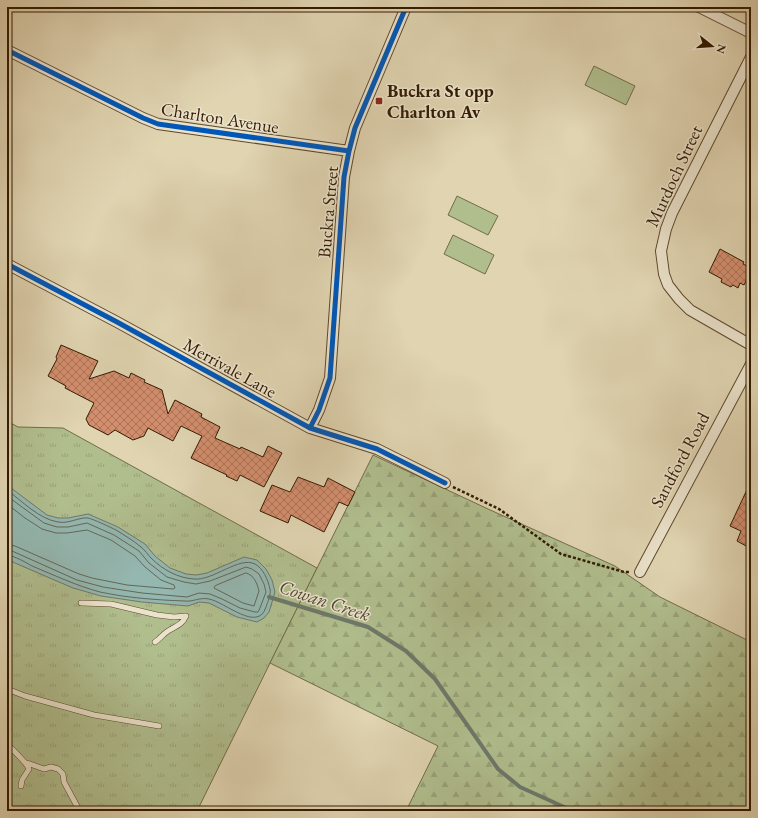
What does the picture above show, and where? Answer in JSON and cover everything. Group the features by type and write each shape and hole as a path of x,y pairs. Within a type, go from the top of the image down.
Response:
{"street":[{"name":"Buckra Street","path":"310,428 319,410 330,378 344,177 348,151 355,128 406,7"},
{"path":"699,7 751,33"},
{"name":"Charlton Avenue","path":"7,50 143,118 158,124 348,151"},
{"name":"Murdoch Street","path":"751,57 672,213 666,229 661,251 664,274 668,285 679,299 690,310 751,345"},
{"name":"Merrivale Lane","path":"7,264 117,322 310,428 377,449 446,483"},
{"name":"Sandford Road","path":"640,572 751,364"}],"lane":[{"path":"81,603 111,604 157,615 174,617 186,616 180,625 168,631 155,642"},
{"path":"7,689 25,696 94,715 159,726"},
{"path":"7,744 30,769 22,780 21,786"},
{"path":"27,764 44,769 51,767 58,769 63,774 64,782 78,808 78,811"}],"path":[{"path":"446,483 499,509 561,554 624,572 640,572"}],"green space":[{"path":"594,66 635,86 626,105 585,85"},
{"path":"457,196 498,216 488,235 448,215"},
{"path":"453,235 494,255 485,274 444,254"},
{"path":"7,421 18,427 63,428 317,568 197,811 7,811"},
{"path":"373,455 615,566 660,597 751,642 751,811 406,811 438,746 270,663"}],"water":[{"path":"7,485 47,515 58,518 68,518 88,514 118,527 145,544 155,556 170,568 186,574 196,575 207,573 244,557 257,560 266,569 272,580 275,592 269,612 264,618 257,622 237,617 209,603 199,602 188,606 142,602 101,596 73,588 15,563 7,559"}],"building":[{"path":"720,249 744,262 743,264 751,268 751,278 748,277 744,285 740,283 738,288 733,285 731,287 721,282 722,279 709,272"},
{"path":"61,345 98,361 89,379 114,371 129,378 131,373 145,380 144,382 162,390 168,414 175,400 202,414 201,417 220,427 215,438 240,449 241,447 263,457 268,446 282,453 264,487 240,475 237,481 191,458 202,436 181,426 173,441 148,428 144,436 133,440 115,430 108,435 89,425 86,419 94,403 65,388 66,386 48,376 57,359 56,357"},
{"path":"298,477 324,487 328,478 355,492 348,506 339,502 324,532 291,515 288,523 260,511 272,485 290,492"},
{"path":"751,481 751,541 748,547 737,541 741,531 730,526"}],"waterway":[{"name":"Cowan Creek","path":"269,597 368,627 406,651 435,679 498,769 520,787 573,811"}],"cycle path":[{"path":"310,428 319,410 330,378 344,177 349,151 355,128 406,7"},
{"path":"7,50 143,118 158,124 349,151"},
{"path":"7,264 117,322 310,428 377,449 445,483"}],"place":[{"name":"Buckra St opp Charlton Av","path":"379,101"}]}
